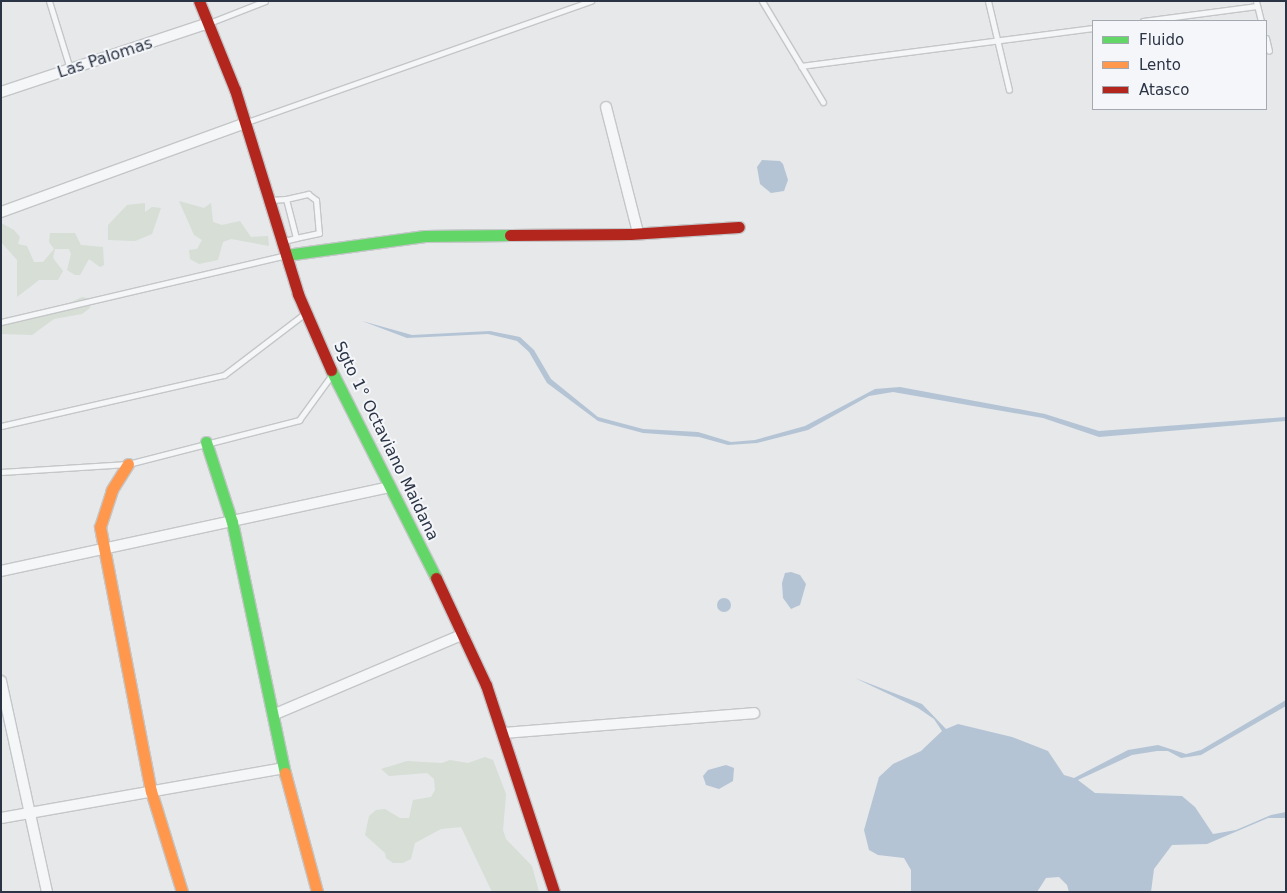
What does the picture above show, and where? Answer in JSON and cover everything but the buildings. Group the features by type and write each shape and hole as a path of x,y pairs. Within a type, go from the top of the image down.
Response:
{"street":[{"name":"Sgto 1° Octaviano Maidana","path":"199,1 245,123 306,313 333,374 464,634 502,733 554,892"},
{"name":"Las Palomas","path":"1,92 208,24"},
{"path":"606,108 638,233"},
{"path":"1,212 245,123"},
{"path":"286,255 425,236 638,233 739,227"},
{"path":"206,442 232,522 284,768 317,892"},
{"path":"128,464 112,490 100,527 151,791 182,892"},
{"path":"1,571 390,487"},
{"path":"273,715 464,634"},
{"path":"1,681 28,813 47,892"},
{"path":"502,733 754,713"},
{"path":"1,818 284,768"}],"lane":[{"path":"50,1 70,69"},
{"path":"208,24 265,1"},
{"path":"245,123 591,1"},
{"path":"762,1 823,102"},
{"path":"988,1 1010,90"},
{"path":"1150,20 1257,4 1261,20"},
{"path":"801,66 1092,28"},
{"path":"1267,42 1269,51"},
{"path":"270,200 286,199 308,194 316,200 319,233 282,241"},
{"path":"286,199 296,238"},
{"path":"1,322 286,255"},
{"path":"1,426 224,375 306,313"},
{"path":"1,472 128,464 206,442 299,420 333,374"}],"shaded area":[{"path":"179,201 204,208 211,203 213,222 222,225 240,221 251,237 268,236 269,246 231,239 223,242 218,260 199,264 190,259 189,250 197,249 202,240 194,235"},
{"path":"145,203 145,212 152,207 161,208 152,234 135,241 108,240 108,225 127,205"},
{"path":"1,223 14,230 20,237 18,244 27,246 34,262 43,262 54,249 49,242 50,233 75,233 81,245 103,247 104,265 100,267 89,259 80,275 75,275 67,270 71,254 69,249 55,249 53,258 63,271 58,280 39,280 17,297 17,260 1,242"},
{"path":"82,297 91,299 90,308 82,314 54,319 32,335 1,334 1,320 59,308"},
{"path":"485,757 493,760 506,794 503,830 506,839 532,866 539,892 492,892 461,827 441,829 415,843 411,859 403,863 393,863 386,858 385,853 365,835 369,816 376,810 385,809 400,818 409,818 413,800 431,797 435,790 434,779 427,773 389,776 381,769 407,761 442,763 450,760 468,763"}],"water":[{"path":"762,160 780,161 783,164 788,180 784,191 771,193 760,184 757,167"},
{"path":"362,321 412,335 490,331 520,337 534,350 551,379 598,417 643,429 698,432 731,442 755,440 805,426 875,389 900,387 1045,414 1099,431 1286,417 1286,421 1099,437 1043,418 893,392 869,396 808,430 757,443 728,445 699,437 643,433 598,421 547,383 529,352 517,341 488,334 407,338"},
{"path":"791,572 800,575 806,584 800,605 791,609 783,598 782,583 785,573"},
{"path":"721,598 727,598 731,605 727,612 721,612 717,608 717,602"},
{"path":"855,678 922,704 946,729 958,724 1012,737 1048,751 1064,775 1074,778 1128,750 1158,745 1186,754 1201,750 1286,700 1286,706 1201,755 1181,758 1168,751 1157,751 1132,755 1078,780 1095,793 1182,796 1195,807 1213,834 1236,830 1271,815 1286,812 1286,818 1268,818 1207,844 1172,845 1154,869 1151,892 1069,892 1067,885 1059,877 1046,878 1037,892 911,892 911,870 904,858 878,855 869,850 864,830 879,777 893,764 921,751 942,731 934,719 918,708"},
{"path":"726,765 734,768 733,781 719,789 706,785 703,776 708,770"}],"traffic: fast":[{"path":"286,255 425,236 510,235"},
{"path":"331,370 436,578"},
{"path":"206,442 232,522 285,773"}],"traffic: slow":[{"path":"128,464 112,490 100,527 151,791 182,892"},
{"path":"285,773 317,892"}],"traffic: jam":[{"path":"199,1 235,90 298,294 331,370"},
{"path":"510,235 630,234 739,227"},
{"path":"436,578 486,685 554,892"}]}
